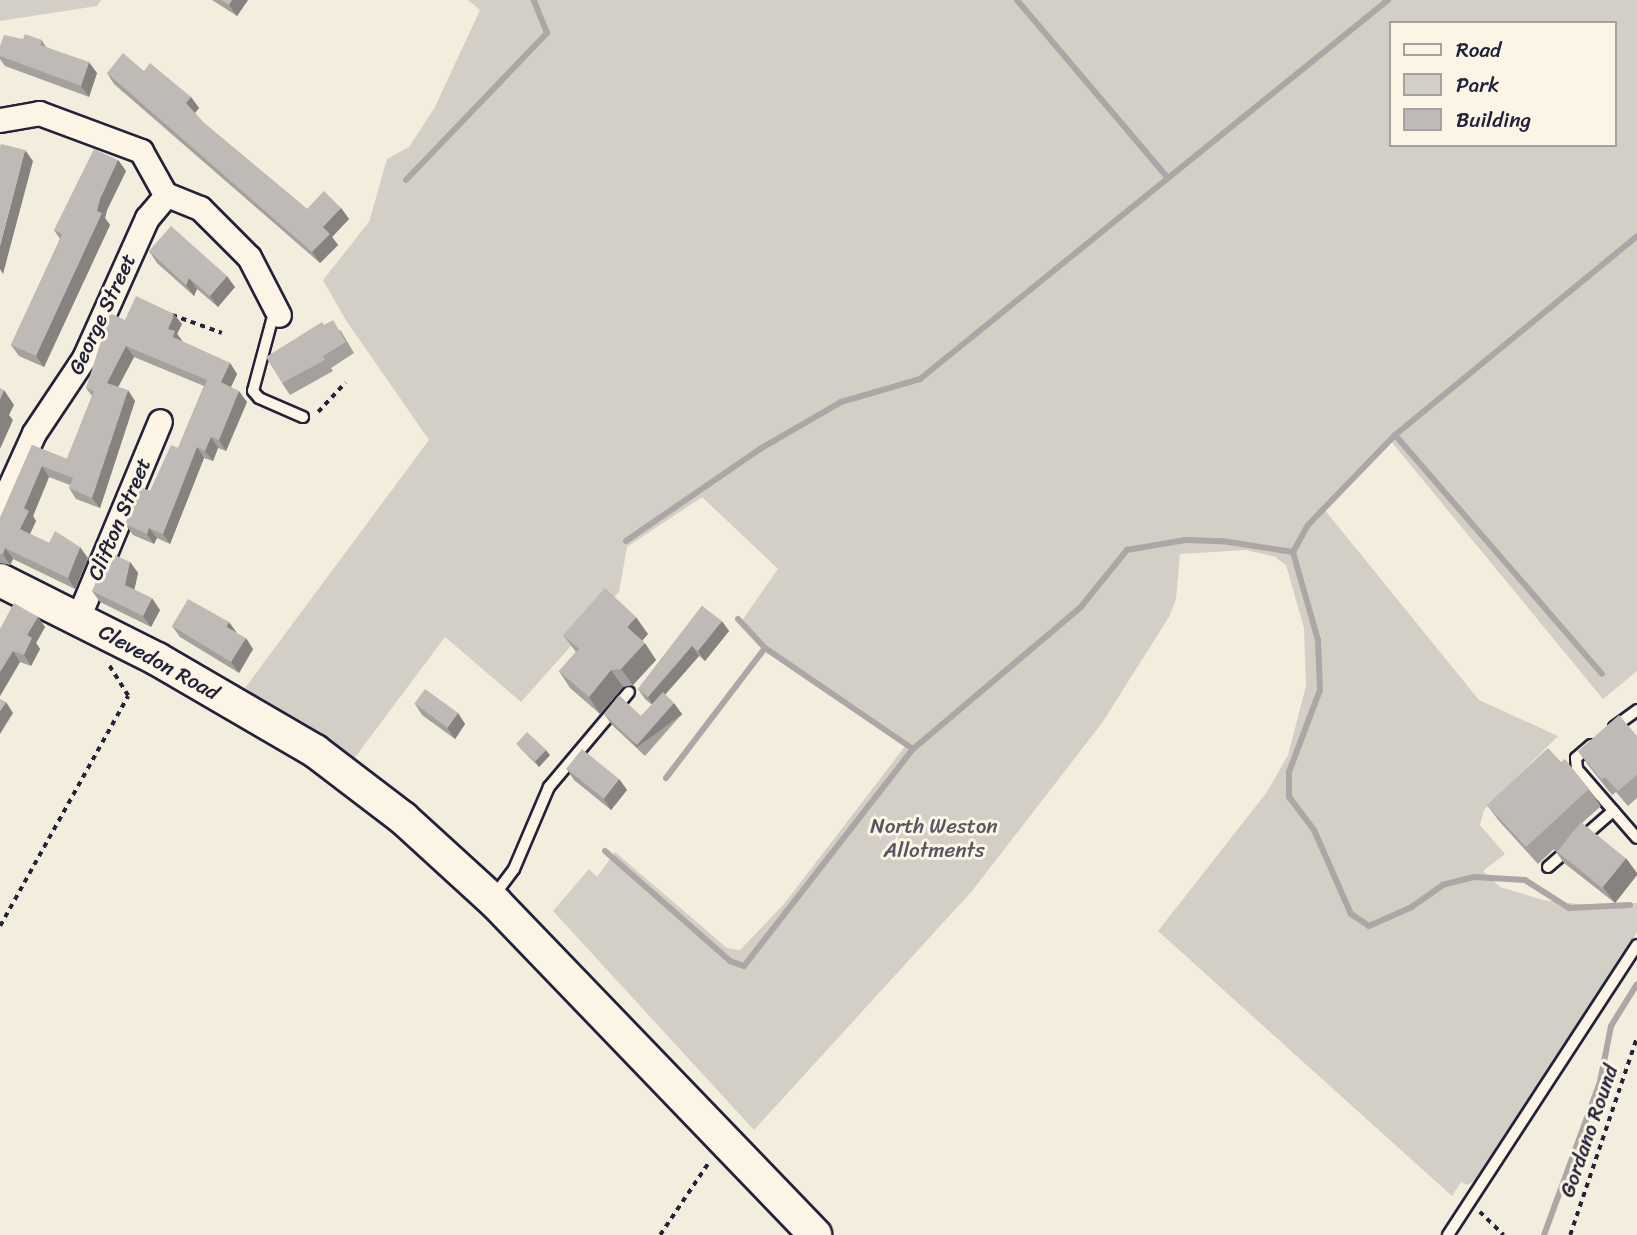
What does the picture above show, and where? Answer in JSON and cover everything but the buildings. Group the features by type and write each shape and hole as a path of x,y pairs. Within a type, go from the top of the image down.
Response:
{"main road":[{"name":"Clevedon Road","path":"2,586 106,632 315,751 445,853 811,1233"}],"street":[{"path":"0,120 39,113 137,149 149,160 166,195 200,208 249,257 282,315"},
{"name":"George Street","path":"0,508 36,429 84,358 147,218 166,195"},
{"name":"Clifton Street","path":"78,618 160,417"}],"lane":[{"path":"282,315 253,391 259,398 303,417"},
{"path":"491,898 514,869 549,787 629,692"},
{"path":"1637,710 1579,755 1576,764 1637,838"},
{"path":"1548,867 1613,811"},
{"path":"1448,1235 1637,945"}],"path":[{"path":"160,310 222,333"},
{"path":"303,417 314,417 345,383"},
{"path":"0,926 128,696 109,669 106,632"},
{"name":"Gordano Round","path":"1570,1235 1637,1037"},
{"path":"660,1235 722,1142"},
{"path":"1470,1201 1504,1235"}],"green space":[{"path":"0,0 101,0 97,6 0,21"},
{"name":"North Weston Allotments","path":"468,0 1637,0 1637,671 1603,699 1390,440 1324,509 1479,700 1558,736 1484,810 1480,825 1505,854 1483,871 1500,887 1543,900 1595,906 1637,903 1637,932 1627,951 1474,1181 1467,1185 1461,1182 1452,1196 1158,931 1267,792 1288,755 1306,686 1304,628 1286,565 1275,557 1246,550 1180,554 1176,599 1169,617 1102,723 972,891 754,1130 553,911 589,869 597,877 615,852 727,948 740,950 784,904 906,745 765,648 741,622 778,569 702,497 627,547 619,592 521,702 445,637 350,764 245,688 429,440 345,319 323,280 369,222 387,159 409,147 435,107 480,10"}],"waterway":[{"path":"406,180 547,33 534,0"},
{"path":"1017,0 1168,178"},
{"path":"626,541 760,449 841,402 920,379 1388,0"},
{"path":"1630,905 1569,908 1525,880 1474,877 1443,885 1412,907 1369,926 1351,914 1314,830 1289,797 1289,772 1320,690 1318,640 1293,552 1308,525 1395,435 1637,236"},
{"path":"1395,435 1602,674"},
{"path":"605,851 730,961 744,966 913,749 1080,608 1127,550 1185,540 1222,541 1293,552"},
{"path":"738,619 765,648 913,749"},
{"path":"666,778 765,648"},
{"path":"1544,1235 1600,1082 1611,1026 1637,984"}]}
